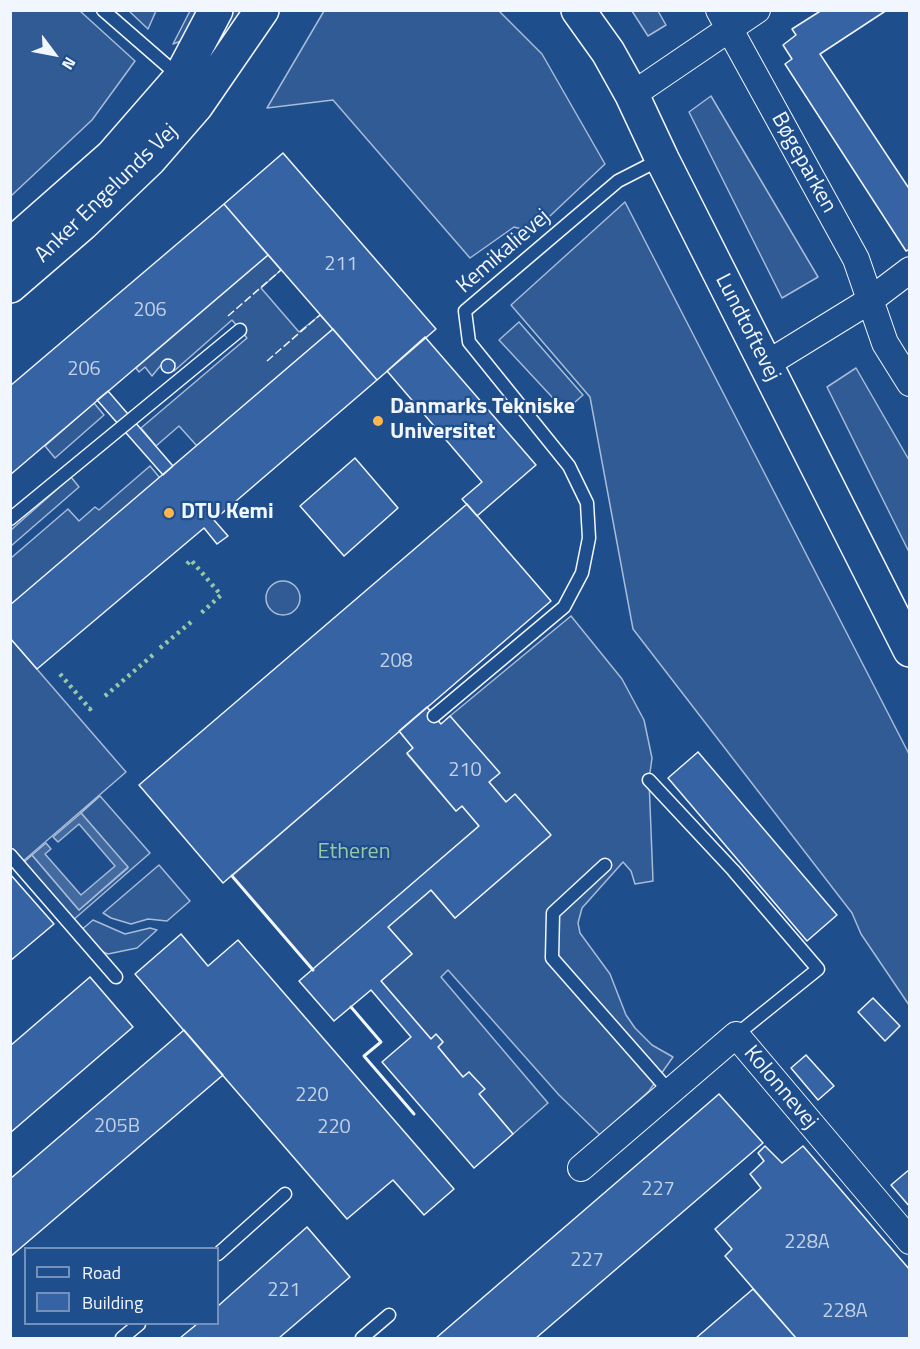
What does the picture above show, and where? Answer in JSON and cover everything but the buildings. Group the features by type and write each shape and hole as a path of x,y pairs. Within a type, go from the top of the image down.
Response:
{"street":[{"name":"Anker Engelunds Vej","path":"10,246 112,156 180,78 216,10"},
{"name":"Anker Engelunds Vej","path":"10,286 82,224 150,159 196,106 262,10"},
{"name":"Lundtoftevej","path":"578,10 608,52 632,95 909,650"},
{"path":"632,95 725,20 757,10"},
{"name":"Bøgeparken","path":"725,20 856,259 885,343 909,383"},
{"path":"765,364 869,301 909,270"},
{"name":"Kolonnevej","path":"581,1168 736,1035 909,1241"}],"lane":[{"path":"103,10 180,78"},
{"name":"Kemikalievej","path":"434,716 564,607 582,573 589,538 588,503 569,466 469,342 465,311 618,181 662,159"},
{"path":"10,519 240,330"},
{"path":"649,780 733,870 818,969 736,1035"},
{"path":"10,855 116,977"},
{"path":"605,865 553,913 552,958 670,1092"},
{"path":"219,1253 285,1194"},
{"path":"362,1338 389,1315"},
{"path":"122,1338 137,1325"}],"shaded area":[{"path":"11,10 80,11 135,61 92,120 11,196"},
{"path":"129,11 156,11 148,29"},
{"path":"190,11 198,11 181,41 173,44"},
{"path":"233,11 242,11 204,66 215,47"},
{"path":"324,11 499,11 542,54 605,164 533,232 514,227 470,258 333,100 267,108"},
{"path":"632,11 658,11 666,25 648,36"},
{"path":"711,96 818,277 782,298 689,112"},
{"path":"625,202 909,754 909,1005 861,934 852,913 633,629 590,397 511,305"},
{"path":"268,255 281,270 261,288 299,332 320,315 333,329 197,446 179,426 156,446 141,428 247,338 232,320 174,371 175,363 166,359 152,376 145,367 139,372 136,368"},
{"path":"519,322 583,395 565,411 499,340"},
{"path":"856,368 909,460 909,552 827,387"},
{"path":"94,403 104,415 55,458 45,446"},
{"path":"150,466 160,478 11,605 11,558 68,509 79,521 95,507 99,510"},
{"path":"71,477 79,487 11,546 11,530"},
{"path":"283,581 295,586 300,598 295,610 283,615 271,610 266,598 271,586"},
{"path":"571,616 622,679 644,720 652,758 649,780 653,881 635,884 631,871 623,862 582,908 578,923 580,933 610,974 626,1015 635,1028 652,1045 673,1057 649,1091 600,1135 559,1095 448,970 441,977 548,1103 513,1134 479,1094 484,1089 469,1072 463,1077 438,1047 443,1042 436,1035 431,1039 381,981 412,954 388,927 431,890 455,918 550,836 515,795 506,802 489,782 499,773 450,716"},
{"path":"10,638 126,772 14,869 10,865"},
{"name":"Etheren","path":"399,731 413,748 407,754 456,811 462,806 479,826 313,970 232,876"},
{"path":"100,796 150,853 72,921 22,864 32,855 79,910 128,868 81,813"},
{"path":"81,813 128,867 79,910 32,855 46,843 51,849 45,854 81,895 115,866 79,824 58,842 53,837"},
{"path":"159,865 190,901 167,921 148,919 131,924 103,913"},
{"path":"93,920 125,934 150,928 157,930 137,948 108,954 96,949 80,931"}],"hedge":[{"path":"187,564 191,560 221,595 199,615"},
{"path":"160,648 191,622"},
{"path":"105,696 154,654"},
{"path":"60,674 90,709 94,705"}],"fence":[{"path":"228,316 281,270"},
{"path":"267,361 320,315"}],"wall":[{"path":"232,876 313,970"},
{"path":"351,1007 381,1042 364,1056 414,1114"}],"place":[{"name":"Danmarks Tekniske Universitet","path":"378,421"},
{"name":"DTU Kemi","path":"169,513"}]}
